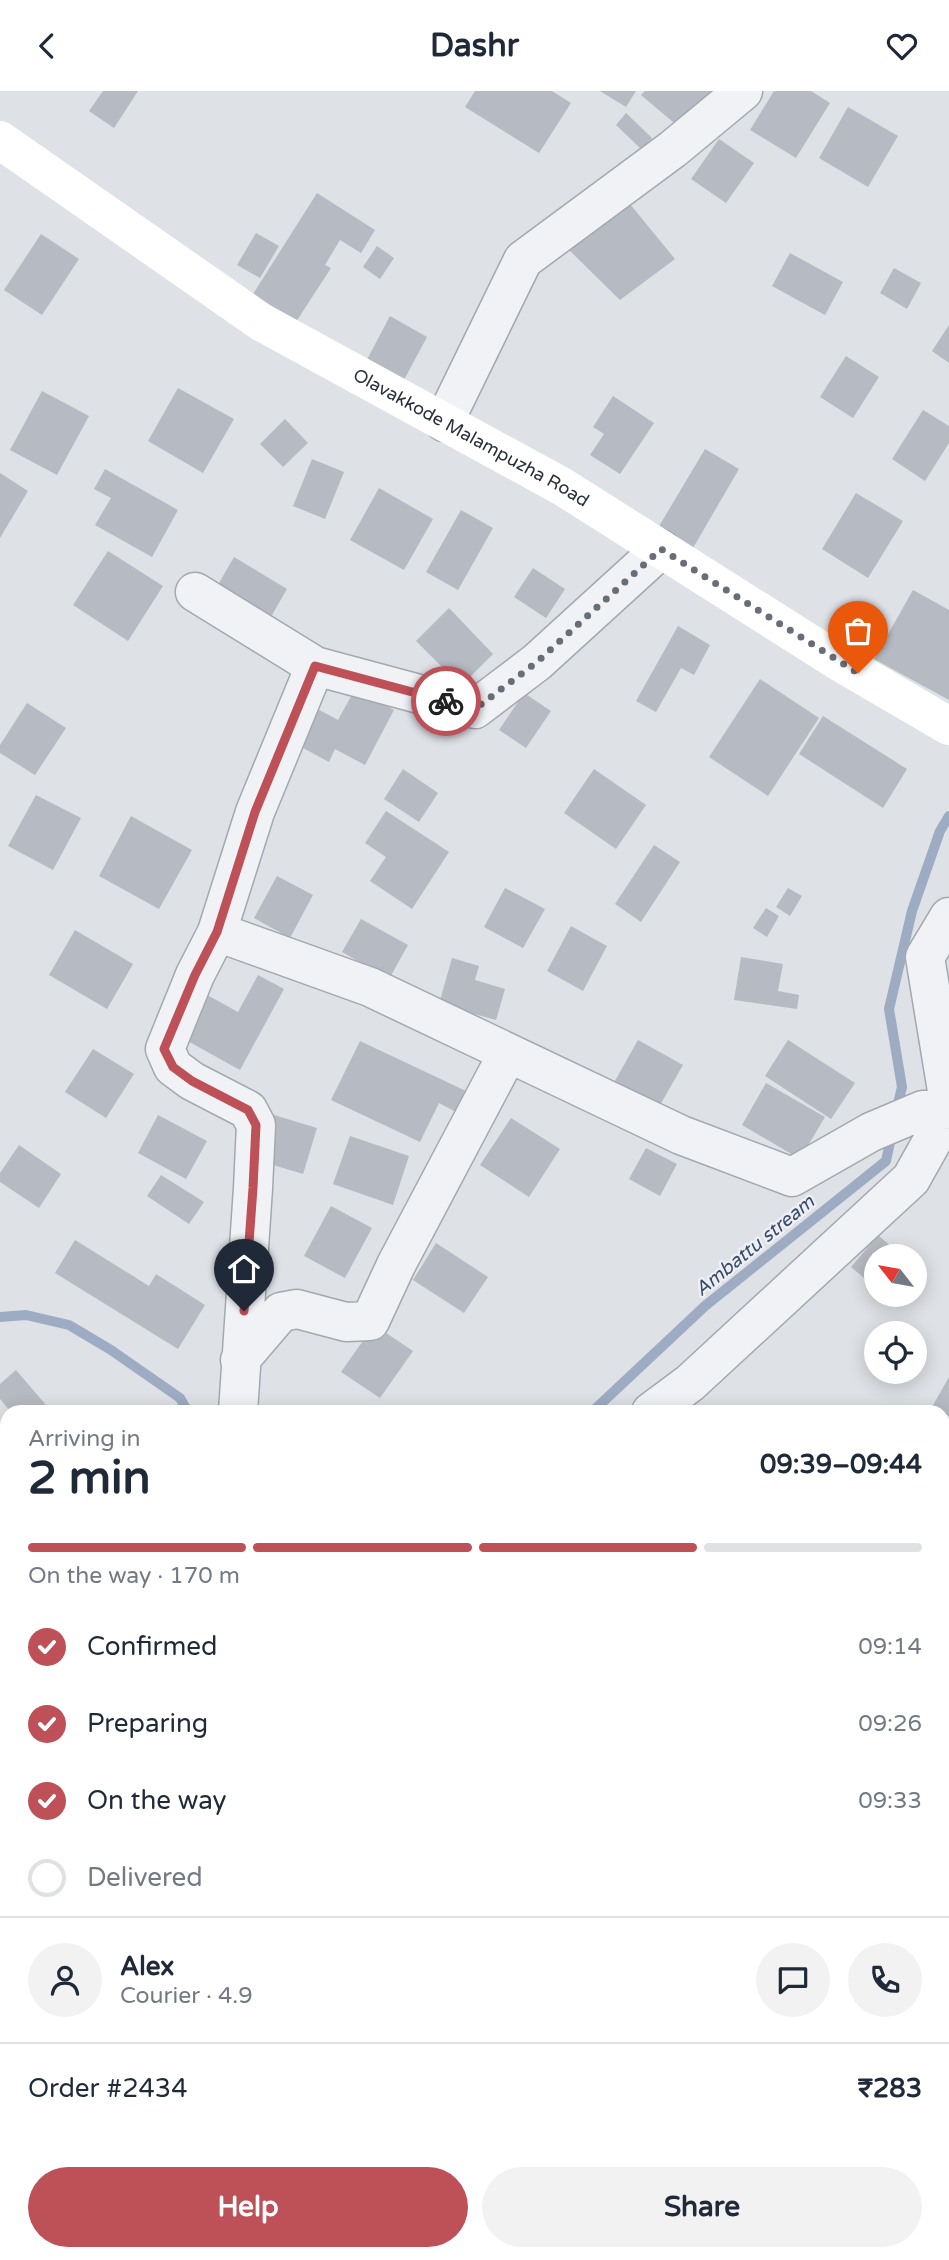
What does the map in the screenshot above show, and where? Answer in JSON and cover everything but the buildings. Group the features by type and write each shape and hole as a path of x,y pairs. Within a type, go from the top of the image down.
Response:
{"main road":[{"name":"Olavakkode Malampuzha Road","path":"0,140 261,321 563,488 836,660 949,726"}],"street":[{"path":"444,422 523,260 673,149 743,91"},
{"path":"195,592 315,666 475,709 537,662 661,549"},
{"path":"237,1405 256,1125 248,1110 192,1081 173,1067 164,1049 195,975 217,932 255,812 315,666"},
{"path":"660,1405 690,1383 911,1179 943,1118 925,957 949,917"},
{"path":"217,932 370,987 681,1135 792,1177 871,1132 943,1118"},
{"path":"240,1360 281,1312 297,1308 346,1322 370,1321 396,1265 508,1053"}],"waterway":[{"path":"896,1112 902,1087 889,1009 912,911 940,831 949,816"},
{"name":"Ambattu stream","path":"599,1405 705,1306 886,1161 892,1133"},
{"name":"Ambattu stream","path":"0,1317 26,1315 69,1325 111,1350 180,1398 184,1405"}],"way so far":[{"path":"446,701 475,709 537,662 661,549 858,673"}],"route":[{"path":"244,1311 256,1125 248,1110 192,1081 173,1067 164,1049 195,975 217,932 255,812 315,666 446,701"}]}
